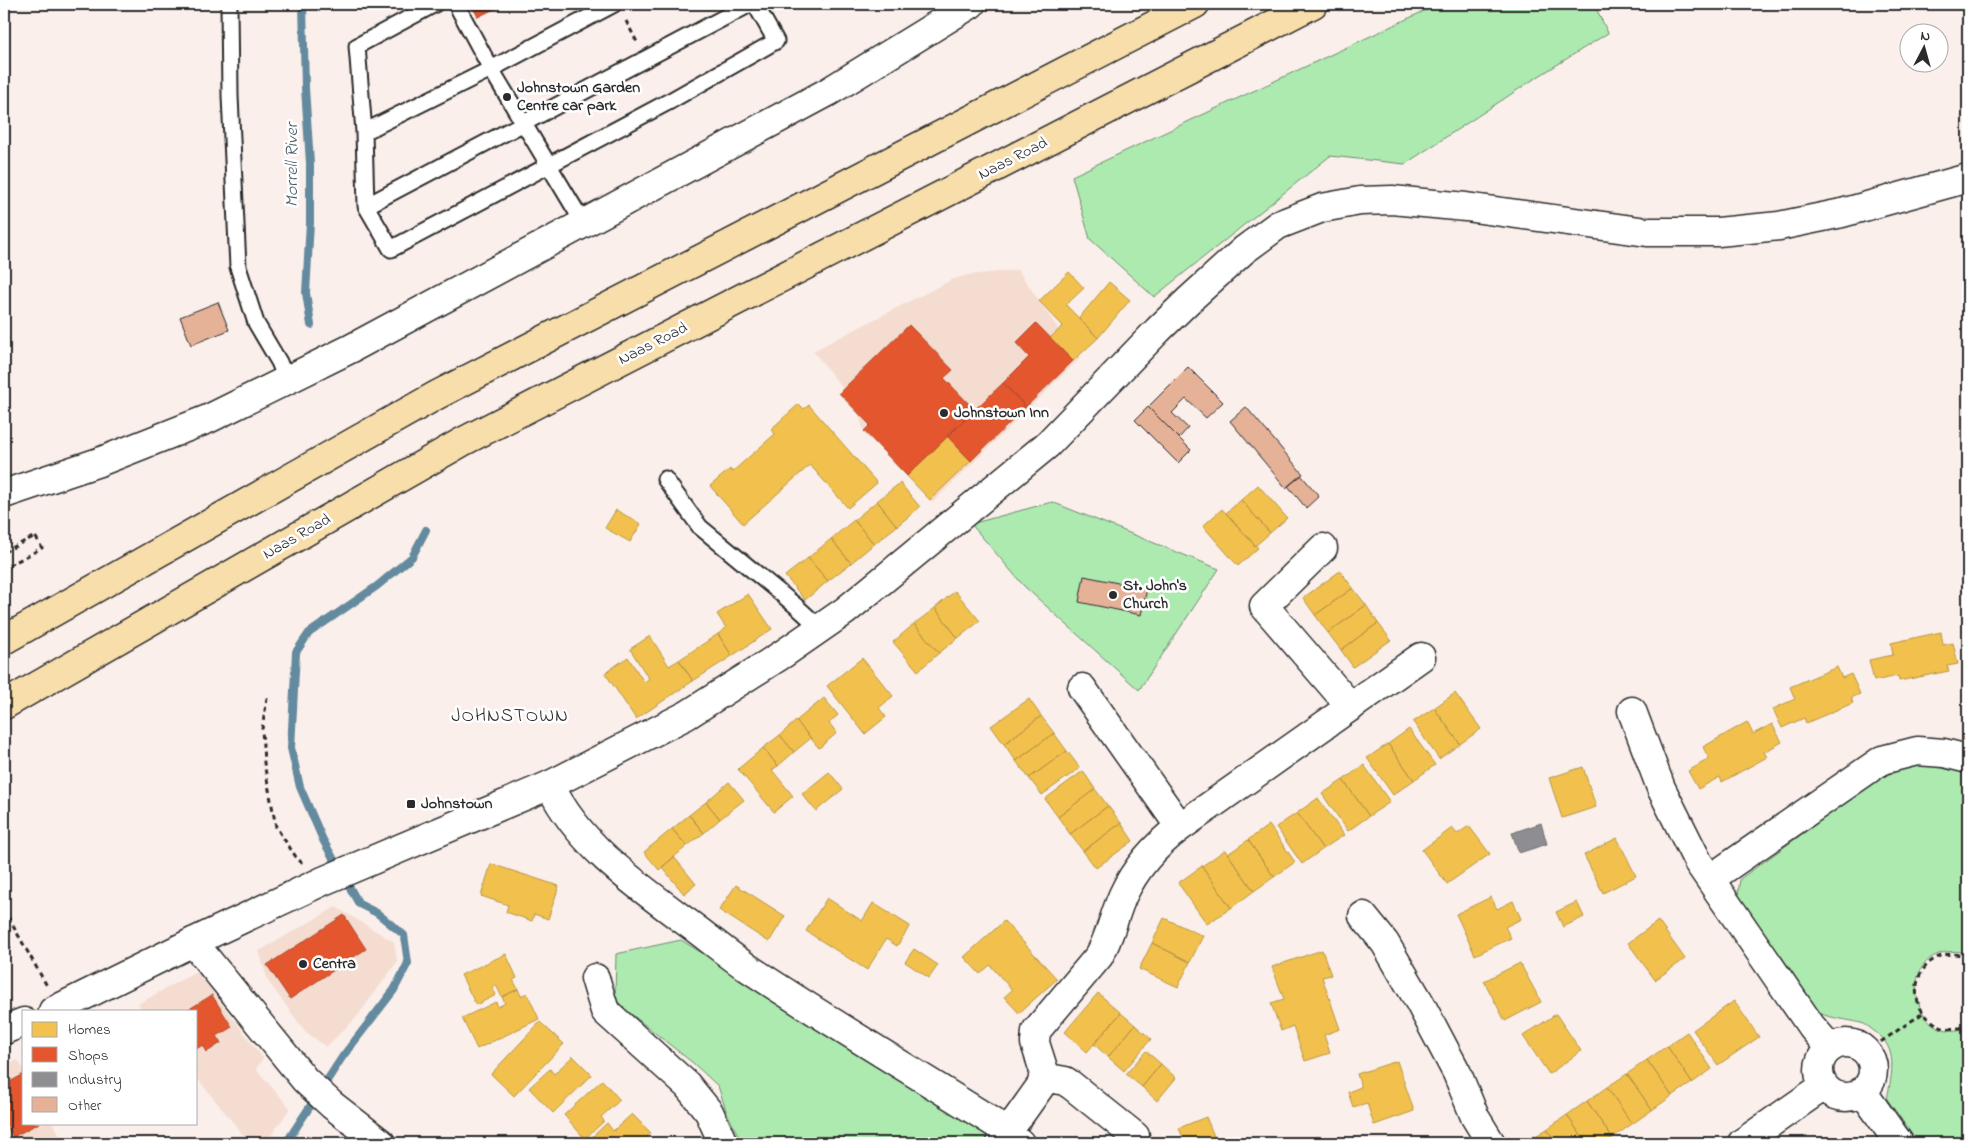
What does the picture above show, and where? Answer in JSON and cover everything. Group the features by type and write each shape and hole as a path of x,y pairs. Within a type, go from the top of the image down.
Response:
{"highway":[{"path":"4,640 437,395 1195,4"},
{"name":"Naas Road","path":"4,705 462,442 1313,4"}],"street":[{"path":"4,494 100,462 208,419 352,348 828,92 971,4"},
{"path":"51,995 192,942 323,881 550,785 687,715 845,611 1047,445 1158,330 1244,250 1278,225 1322,208 1360,201 1392,200 1466,207 1647,232 1718,232 1779,226 1842,213 1968,178"},
{"path":"1323,548 1264,606 1351,707"},
{"path":"550,785 558,802 583,833 606,858 644,891 747,968 1009,1140 1042,1084 1044,1071 1035,1042 1036,1031 1099,956 1106,943 1123,896 1135,872 1154,850 1180,827 1421,657"},
{"path":"1082,688 1180,827"},
{"path":"1632,711 1661,788 1698,862 1811,1026 1830,1048"},
{"path":"1710,879 1882,760 1917,751 1944,753 1968,759"},
{"path":"1363,916 1385,943 1420,1003 1457,1073 1475,1117 1491,1143"},
{"path":"192,942 305,1080 332,1105 381,1143"},
{"path":"595,978 605,1011 688,1086 709,1112 723,1143"},
{"path":"4,1030 22,1023"},
{"path":"1846,1043 1856,1045 1866,1052 1872,1063 1872,1076 1866,1088 1855,1095 1846,1097 1838,1096 1824,1086 1819,1075 1819,1066 1821,1058 1830,1048 1837,1044 1846,1043"},
{"path":"1043,1077 1071,1084 1135,1136"},
{"path":"1742,1143 1824,1086"},
{"path":"1862,1091 1899,1143"}],"lane":[{"path":"229,4 230,96 238,267 256,323 286,380"},
{"path":"435,4 356,46 364,132 366,206 391,249 549,166 776,41 755,4"},
{"path":"456,4 491,69 584,224"},
{"path":"364,132 491,69 614,4"},
{"path":"366,206 522,122 750,4"},
{"path":"665,479 700,527 820,628"}],"path":[{"path":"4,552 35,536 42,548 4,568"},
{"path":"267,698 262,729 264,763 276,827 296,857 323,881"},
{"path":"4,910 51,995"},
{"path":"4,938 10,948 4,951"},
{"path":"1968,956 1949,954 1937,957 1926,965 1919,975 1916,988 1917,1000 1923,1013 1930,1021 1941,1027 1953,1029 1968,1026"},
{"path":"1866,1052 1923,1013"}],"shaded area":[{"path":"1018,270 1079,359 933,502 879,446 865,435 856,405 813,351 951,280 968,275"},
{"path":"336,907 394,942 397,962 356,1018 326,1047 305,1031 268,981 259,951"},
{"path":"197,971 263,1058 256,1069 290,1108 266,1143 250,1143 198,1079 198,1010 142,1010 138,1004"},
{"path":"18,1060 22,1067 22,1124 54,1124 64,1143 4,1143 4,1065"}],"green space":[{"path":"1439,4 1594,4 1608,33 1405,164 1330,156 1154,297 1090,239 1072,176"},
{"path":"1052,502 1219,569 1139,690 1024,586 971,524"},
{"path":"1916,764 1953,766 1968,772 1968,953 1943,953 1927,961 1918,976 1917,993 1921,1010 1932,1023 1948,1030 1968,1027 1968,1143 1918,1143 1887,1099 1892,1062 1887,1045 1882,1038 1863,1024 1819,1013 1738,895 1740,879 1881,777"},
{"path":"681,940 976,1124 989,1139 985,1143 742,1143 727,1113 718,1086 693,1063 621,1006 615,998 616,954"}],"building: Homes":[{"path":"1069,272 1084,288 1066,305 1098,338 1073,361 1050,338 1063,326 1039,301"},
{"path":"1109,282 1130,300 1098,338 1079,318"},
{"path":"799,404 804,409 809,405 877,483 848,508 810,465 743,524 710,486 730,469 732,472 775,434 771,429"},
{"path":"947,436 971,461 930,500 907,476"},
{"path":"900,483 920,507 897,526 877,501"},
{"path":"1258,485 1287,518 1270,533 1241,500"},
{"path":"1241,500 1270,533 1255,546 1226,513"},
{"path":"877,501 897,526 874,544 854,520"},
{"path":"1222,509 1258,548 1238,566 1203,526"},
{"path":"616,510 641,524 630,542 605,528"},
{"path":"854,520 874,544 851,563 831,539"},
{"path":"831,539 851,563 828,581 808,558"},
{"path":"808,558 828,581 805,600 785,576"},
{"path":"1340,571 1353,588 1315,615 1303,598"},
{"path":"1353,588 1366,605 1328,633 1315,615"},
{"path":"955,591 980,621 958,638 935,608"},
{"path":"748,594 772,629 732,656 718,634 726,628 717,614"},
{"path":"1366,605 1378,623 1341,650 1328,633"},
{"path":"935,608 958,638 939,653 914,624"},
{"path":"1378,623 1391,640 1353,667 1341,650"},
{"path":"914,624 939,653 918,671 893,642"},
{"path":"1941,632 1943,645 1953,643 1958,664 1947,666 1949,671 1899,681 1898,676 1874,681 1869,660 1893,655 1891,643"},
{"path":"718,634 732,656 693,681 679,660"},
{"path":"650,636 669,666 679,660 693,681 636,719 605,673 628,657 644,682 649,679 630,649"},
{"path":"862,658 893,696 879,708 886,717 865,734 827,686"},
{"path":"1837,667 1842,678 1851,674 1860,694 1851,698 1853,703 1806,723 1804,718 1782,728 1773,709 1795,699 1790,687"},
{"path":"1455,693 1481,729 1460,744 1434,708"},
{"path":"824,698 838,715 829,723 837,733 819,748 796,721"},
{"path":"1029,699 1041,716 1004,744 991,726"},
{"path":"1434,708 1460,744 1439,759 1413,722"},
{"path":"1041,716 1054,733 1016,761 1004,744"},
{"path":"796,721 811,738 794,752 780,735"},
{"path":"1747,722 1753,734 1772,724 1782,742 1764,752 1767,757 1722,782 1720,777 1698,789 1688,771 1709,759 1703,747"},
{"path":"1409,729 1435,765 1414,780 1388,744"},
{"path":"1054,733 1067,751 1029,778 1016,761"},
{"path":"780,735 794,752 778,766 763,748"},
{"path":"1388,744 1414,780 1393,795 1367,758"},
{"path":"763,748 778,766 772,770 793,796 774,812 738,769"},
{"path":"1067,751 1080,768 1042,795 1029,778"},
{"path":"1364,765 1390,802 1369,816 1343,780"},
{"path":"1583,767 1596,807 1562,818 1549,778"},
{"path":"1083,771 1095,789 1058,817 1045,799"},
{"path":"829,772 843,789 816,811 802,794"},
{"path":"1343,780 1369,816 1348,831 1322,794"},
{"path":"729,782 744,800 720,819 706,802"},
{"path":"1095,789 1108,806 1070,834 1058,817"},
{"path":"1318,798 1344,835 1323,849 1297,813"},
{"path":"706,802 720,819 704,833 689,815"},
{"path":"1108,806 1121,823 1083,851 1070,834"},
{"path":"1297,813 1323,849 1302,864 1276,827"},
{"path":"689,815 704,833 687,846 672,829"},
{"path":"1121,823 1133,841 1096,868 1083,851"},
{"path":"1269,825 1295,862 1274,877 1248,840"},
{"path":"1469,826 1490,854 1447,884 1422,850 1452,828 1457,834"},
{"path":"672,829 687,846 659,870 644,852"},
{"path":"1617,838 1636,876 1603,893 1584,855"},
{"path":"1248,840 1274,877 1254,891 1228,854"},
{"path":"1225,850 1254,891 1231,908 1202,866"},
{"path":"674,857 696,884 684,894 662,867"},
{"path":"491,864 559,886 548,919 534,914 532,921 506,912 508,905 481,896"},
{"path":"1202,866 1231,908 1207,924 1178,883"},
{"path":"736,885 785,916 769,942 719,910"},
{"path":"1491,897 1497,909 1513,901 1521,919 1505,927 1511,938 1475,955 1456,914"},
{"path":"827,898 862,921 873,903 910,926 897,946 886,939 867,970 806,931"},
{"path":"1577,902 1584,917 1563,927 1556,912"},
{"path":"1164,918 1203,936 1190,962 1152,943"},
{"path":"1004,921 1057,979 1019,1013 1004,997 1012,990 990,965 980,974 964,957"},
{"path":"1658,921 1685,959 1655,980 1628,943"},
{"path":"1152,943 1190,962 1178,987 1139,969"},
{"path":"914,949 938,965 929,978 905,962"},
{"path":"1322,950 1331,975 1322,977 1340,1029 1324,1035 1330,1053 1305,1061 1293,1026 1281,1031 1271,1003 1284,999 1272,967"},
{"path":"506,954 517,978 513,980 518,989 502,997 496,985 492,987 496,995 476,1005 461,975"},
{"path":"1520,963 1541,1002 1505,1021 1484,981"},
{"path":"518,989 521,996 527,993 539,1019 477,1049 462,1018 496,1002 498,1007 505,1003 502,997"},
{"path":"1098,993 1121,1013 1087,1052 1065,1032"},
{"path":"1734,1001 1759,1037 1718,1065 1693,1030"},
{"path":"1121,1013 1135,1025 1108,1057 1094,1044"},
{"path":"1556,1014 1581,1051 1549,1074 1523,1036"},
{"path":"540,1022 564,1044 514,1096 491,1074"},
{"path":"1135,1025 1151,1039 1124,1071 1108,1057"},
{"path":"1687,1032 1712,1069 1692,1083 1667,1046"},
{"path":"1667,1046 1692,1083 1672,1096 1647,1060"},
{"path":"1146,1051 1161,1064 1142,1087 1126,1074"},
{"path":"573,1056 592,1075 553,1113 529,1088 550,1069 554,1074"},
{"path":"1647,1060 1672,1096 1652,1110 1627,1074"},
{"path":"1397,1061 1414,1111 1374,1125 1367,1103 1353,1107 1348,1092 1361,1087 1357,1074"},
{"path":"1161,1064 1176,1078 1157,1101 1142,1087"},
{"path":"1627,1074 1652,1110 1632,1124 1607,1087"},
{"path":"602,1080 620,1100 601,1117 604,1121 585,1139 564,1115"},
{"path":"1607,1087 1632,1124 1612,1138 1587,1101"},
{"path":"1587,1101 1612,1138 1604,1143 1586,1143 1567,1115"},
{"path":"632,1114 651,1133 640,1143 592,1143 589,1140 607,1123 613,1131"},
{"path":"1567,1115 1586,1143 1557,1143 1547,1129"},
{"path":"1206,1117 1216,1141 1221,1139 1223,1143 1176,1143 1184,1140 1179,1128"},
{"path":"1547,1129 1557,1143 1526,1142"}],"building: Shops":[{"path":"471,4 504,4 478,17"},
{"path":"1036,323 1073,361 1026,407 1003,383 1029,357 1016,343"},
{"path":"909,325 953,370 944,378 975,410 907,476 864,431 870,425 839,393"},
{"path":"1003,383 1026,407 971,461 947,436"},
{"path":"344,915 366,949 290,999 267,965"},
{"path":"212,995 232,1027 217,1036 221,1043 207,1052 203,1045 198,1048 198,1010 188,1010"},
{"path":"22,1075 22,1124 37,1124 13,1137 4,1119 4,1085"}],"building: Industry":[{"path":"1541,823 1547,844 1519,853 1512,833"}],"building: Other":[{"path":"218,302 229,330 191,345 180,317"},
{"path":"1188,367 1223,402 1206,418 1186,399 1172,413 1188,428 1179,438 1148,407"},
{"path":"1148,407 1191,450 1178,463 1135,420"},
{"path":"1246,407 1303,474 1286,488 1230,421"},
{"path":"1301,475 1319,496 1306,508 1288,486"},
{"name":"St. John's Church","path":"1084,576 1147,589 1141,615 1079,602"}],"waterway":[{"name":"Morrell River","path":"303,4 305,88 310,163 310,222 306,293 311,325"},
{"path":"286,1143 343,1056 394,990 408,963 404,935 377,913 359,904 323,840 300,787 291,748 296,652 309,633 377,586 412,557 426,530"}],"place":[{"name":"Johnstown Garden Centre car park","path":"507,97"},
{"name":"Johnstown Inn","path":"944,413"},
{"name":"St. John's Church","path":"1113,595"},
{"name":"Johnstown","path":"411,804"},
{"name":"Centra","path":"303,964"}],"district":[{"name":"JOHNSTOWN","path":"510,716"}]}
